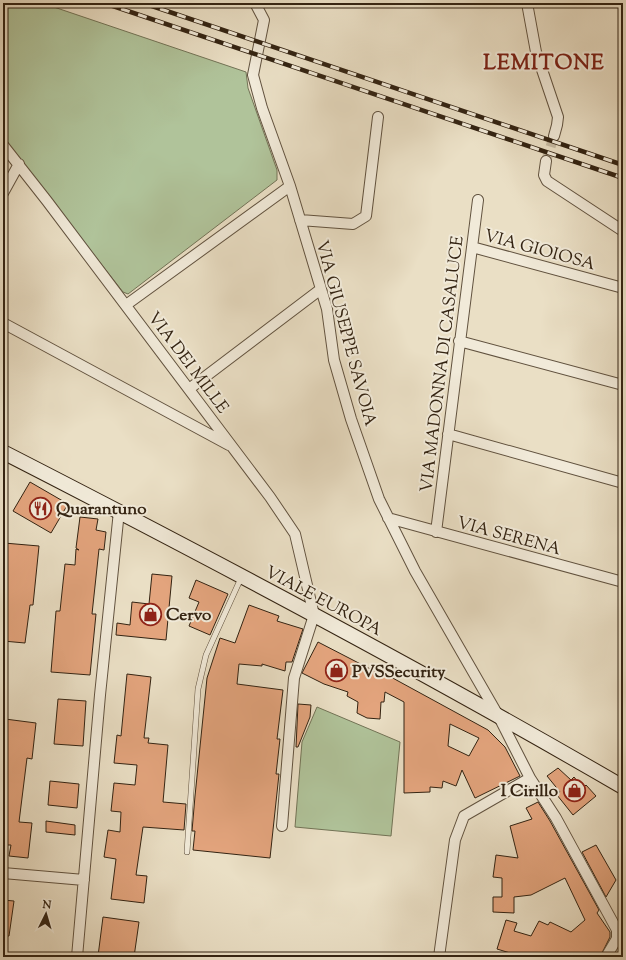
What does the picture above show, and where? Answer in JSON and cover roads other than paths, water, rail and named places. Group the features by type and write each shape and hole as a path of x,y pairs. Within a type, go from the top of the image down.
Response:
{"main road":[{"name":"VIALE EUROPA","path":"3,452 242,576 623,787"}],"street":[{"name":"VIA GIUSEPPE SAVOIA","path":"255,3 264,20 253,75 262,108 290,186 327,309 334,360 351,419 388,518 415,571 499,717 530,778 556,818 617,930 620,942"},
{"path":"527,3 536,52 558,117 554,136"},
{"path":"300,220 353,224 366,216 378,117"},
{"name":"VIA DEI MILLE","path":"3,145 126,305 270,497 295,534 314,615"},
{"path":"546,161 544,175 547,181 623,231"},
{"path":"3,193 19,164"},
{"path":"126,305 290,186"},
{"name":"VIA MADONNA DI CASALUCE","path":"436,532 478,200"},
{"name":"VIA GIOIOSA","path":"472,247 623,288"},
{"path":"189,389 321,289"},
{"path":"3,323 232,447"},
{"path":"459,341 623,385"},
{"path":"448,434 623,483"},
{"path":"3,452 3,459"},
{"path":"77,957 100,695 119,511"},
{"name":"VIA SERENA","path":"388,518 623,582"},
{"path":"282,826 294,678 314,615"},
{"path":"439,957 455,840 464,816 530,778"},
{"path":"3,873 84,880"},
{"path":"606,957 620,942 623,928"}],"lane":[{"path":"187,852 198,689 206,655 242,576"}],"tunnel":[{"path":"546,161 554,136"}],"railway":[{"path":"104,3 623,178"},
{"path":"143,3 623,165"}],"place":[{"name":"Quarantuno","path":"41,508"},
{"name":"Cervo","path":"150,614"},
{"name":"PVSSecurity","path":"337,671"},
{"name":"I Cirillo","path":"574,790"}],"district":[{"name":"LEMITONE","path":"544,62"}]}
